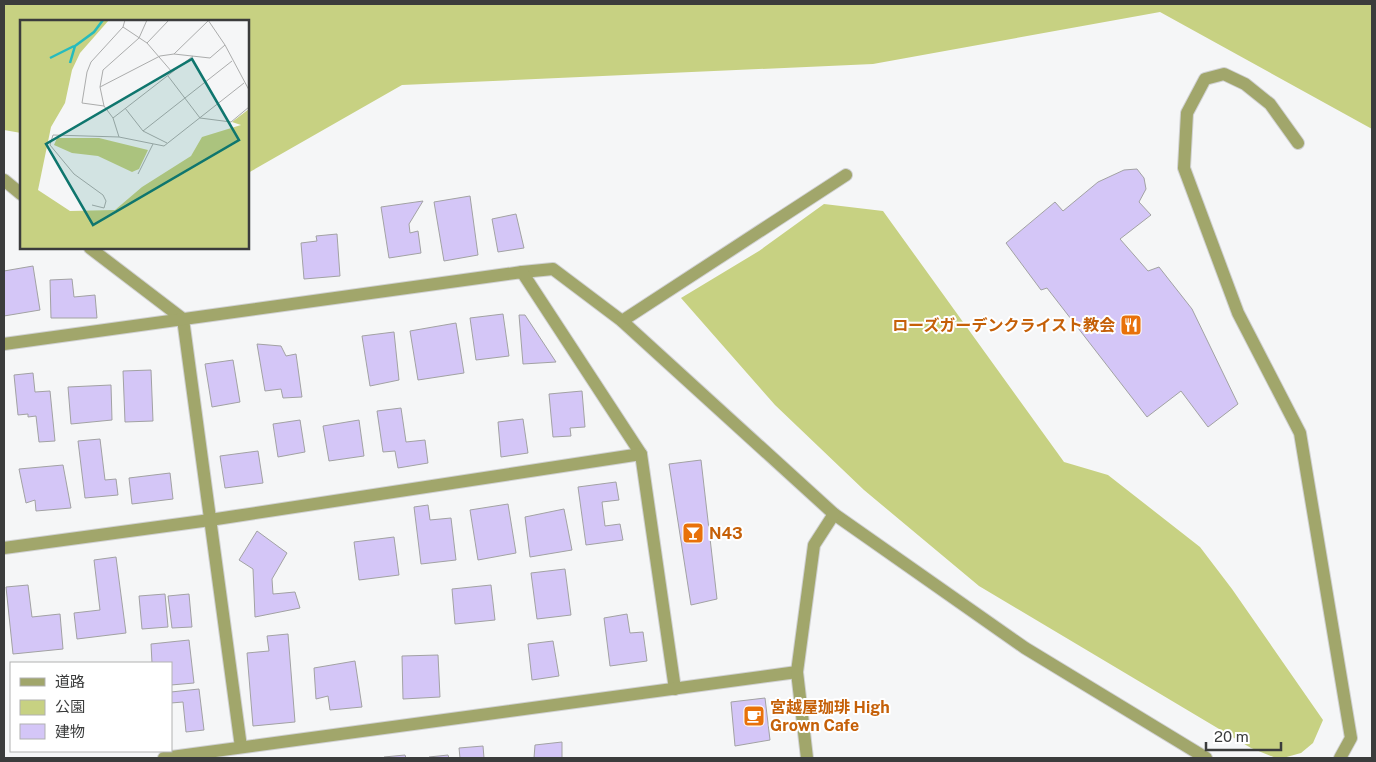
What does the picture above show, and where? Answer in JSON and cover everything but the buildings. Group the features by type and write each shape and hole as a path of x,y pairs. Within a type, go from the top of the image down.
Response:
{"street":[{"path":"1298,143 1270,104 1245,84 1224,74 1205,79 1187,113 1184,168 1238,313 1300,433 1351,738 1340,758"},
{"path":"622,321 846,175"},
{"path":"4,180 20,193"},
{"path":"91,249 183,319 241,748"},
{"path":"4,344 554,269 622,321 834,514 1025,648 1206,758"},
{"path":"522,272 641,454 675,689"},
{"path":"4,548 210,520 641,454"},
{"path":"807,758 797,672 814,545 834,514"},
{"path":"164,758 199,756 241,748 797,672"}],"green space":[{"path":"4,4 1372,4 1372,129 1160,12 873,64 402,85 249,172 249,20 20,20 20,133 4,130"},
{"path":"824,204 883,211 1064,462 1108,475 1200,547 1232,589 1323,720 1313,743 1301,753 1283,758 1276,758 1251,748 979,586 864,490 775,405 681,298 759,251"}],"place":[{"name":"ローズガーデンクライスト教会","path":"1131,325"},
{"name":"N43","path":"693,533"},
{"name":"宮越屋珈琲 High Grown Cafe","path":"754,716"}]}
